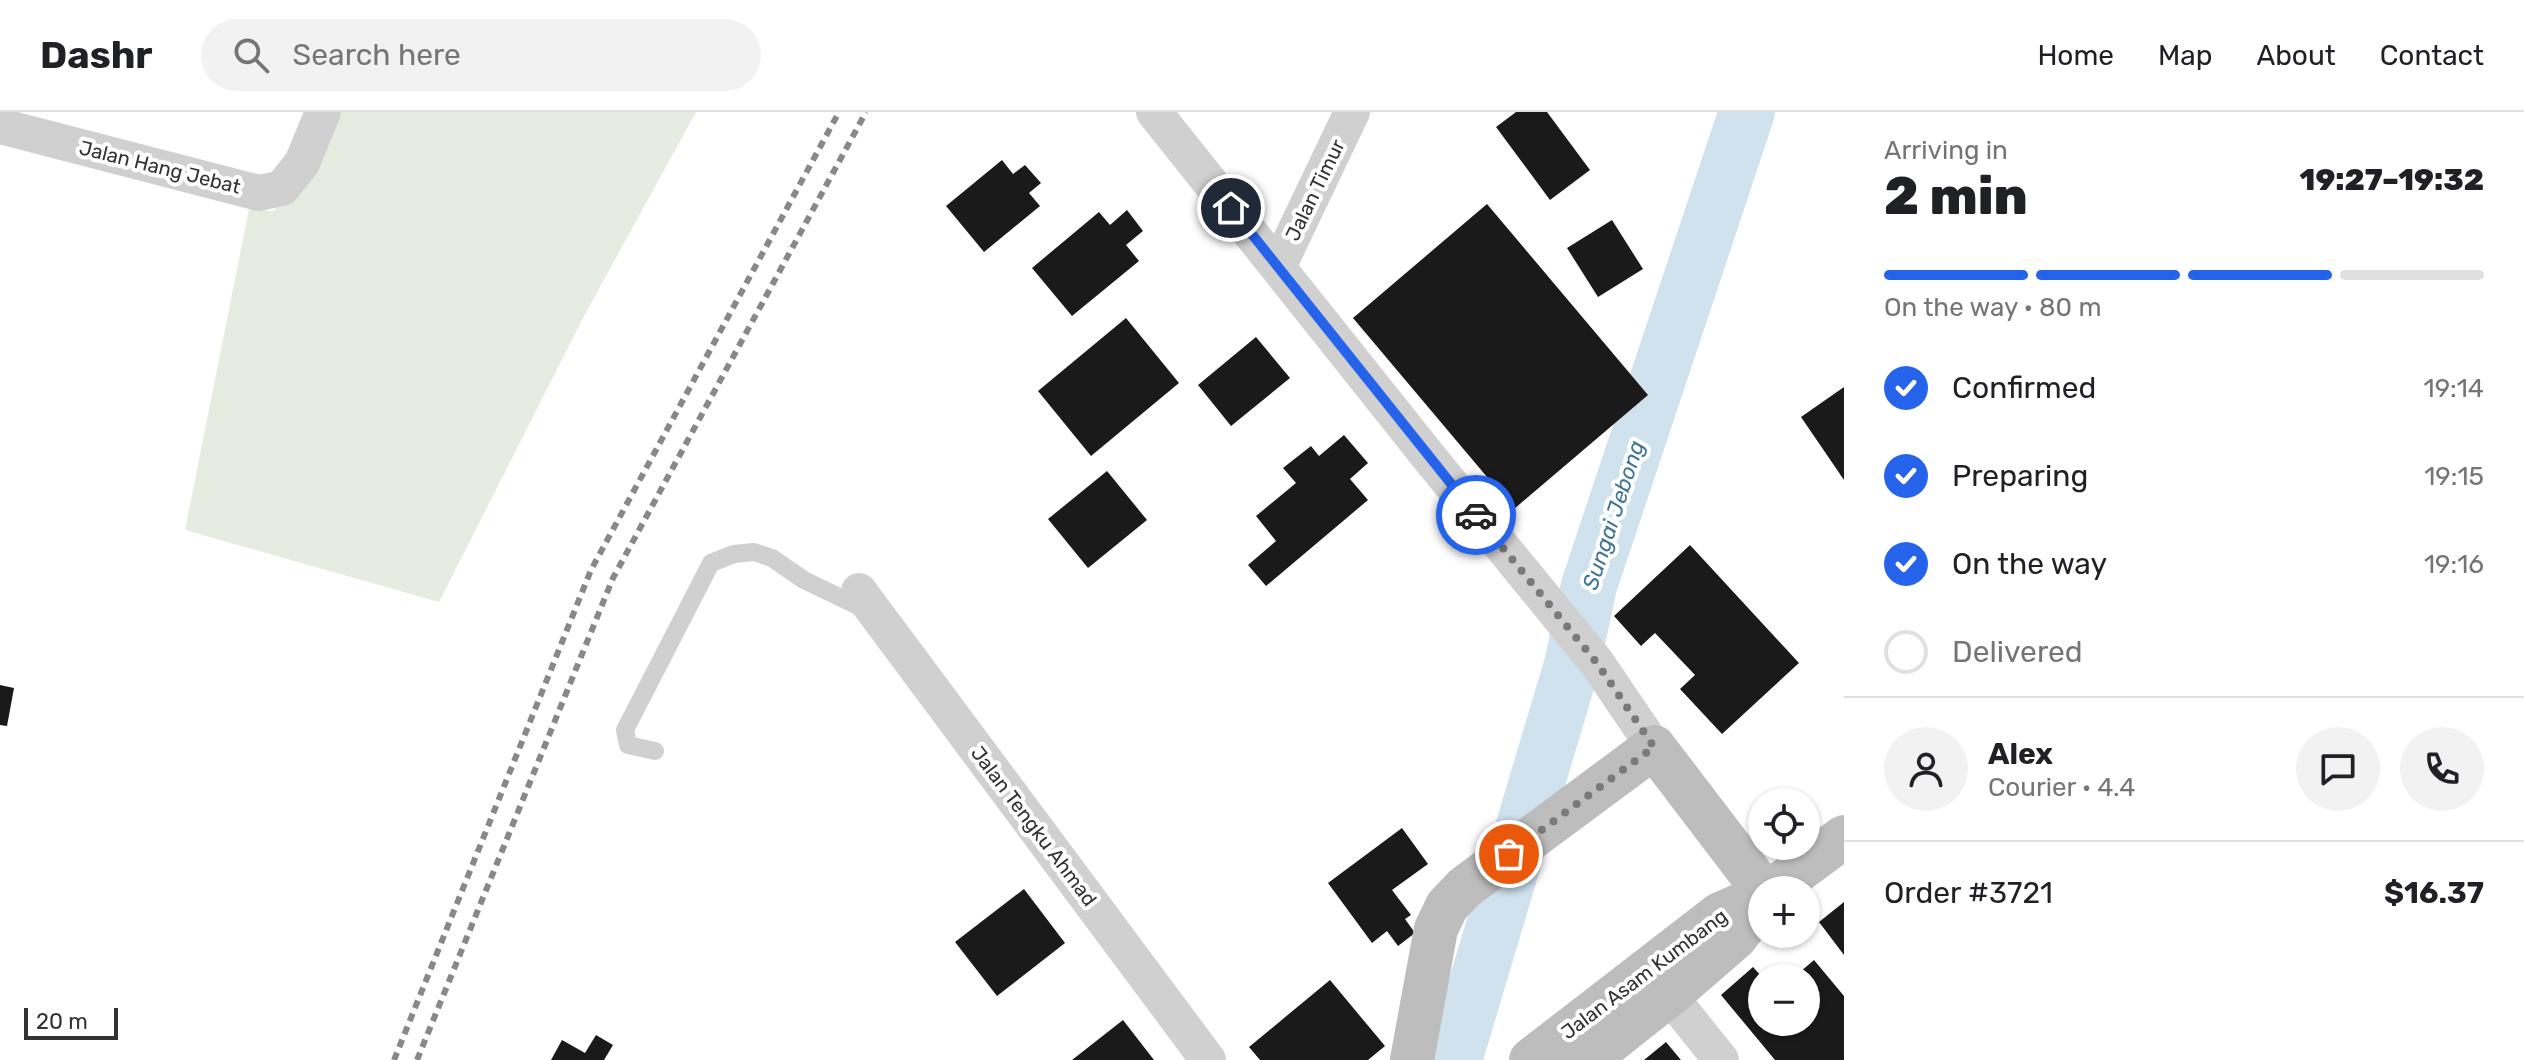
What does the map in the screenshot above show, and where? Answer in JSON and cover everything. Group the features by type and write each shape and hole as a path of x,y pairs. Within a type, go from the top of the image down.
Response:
{"main road":[{"path":"1412,1060 1436,929 1447,906 1464,888 1654,747 1748,876"},
{"path":"1791,876 1844,837"},
{"name":"Jalan Asam Kumbang","path":"1587,1060 1720,914 1748,901"},
{"name":"Jalan Asam Kumbang","path":"1531,1060 1660,981"}],"street":[{"name":"Jalan Hang Jebat","path":"0,126 259,193 282,188 302,163 323,112"},
{"path":"1154,112 1597,663 1654,747"},
{"name":"Jalan Timur","path":"1278,267 1352,112"},
{"name":"Jalan Tengku Ahmad","path":"868,603 1208,1060"},
{"path":"1660,981 1721,1060"}],"lane":[{"path":"655,751 628,745 625,730 711,563 734,554 754,552 772,558 804,580 868,603"}],"shaded area":[{"path":"333,112 696,112 584,316 439,602 185,530 249,209 273,211 305,183"}],"building":[{"path":"1516,112 1547,112 1590,170 1550,200 1496,127"},
{"path":"1002,160 1013,174 1025,165 1041,183 1029,193 1040,206 984,252 946,206"},
{"path":"1487,204 1648,395 1514,509 1353,318"},
{"path":"1127,210 1143,231 1126,245 1139,261 1072,316 1032,268 1099,212 1110,225"},
{"path":"1612,220 1643,269 1598,297 1567,248"},
{"path":"1126,318 1179,383 1091,456 1038,391"},
{"path":"1256,337 1290,378 1231,426 1198,385"},
{"path":"1844,387 1844,480 1801,417"},
{"path":"1344,435 1368,463 1350,479 1368,500 1266,586 1248,565 1276,541 1256,516 1296,483 1283,468 1311,446 1319,456"},
{"path":"1107,471 1147,520 1088,568 1048,519"},
{"path":"1690,545 1799,663 1722,734 1680,689 1695,675 1655,633 1641,646 1614,616"},
{"path":"0,685 14,688 7,726 0,725"},
{"path":"1402,828 1428,864 1392,890 1411,915 1405,919 1415,933 1398,946 1387,931 1372,943 1328,883"},
{"path":"1024,889 1065,943 997,996 955,942"},
{"path":"1844,902 1844,955 1820,923"},
{"path":"1820,967 1844,996 1844,1060 1775,1060 1755,1036 1820,1036"},
{"path":"1748,971 1748,1028 1721,995"},
{"path":"1330,980 1385,1046 1368,1060 1260,1060 1249,1047"},
{"path":"1123,1020 1154,1060 1072,1060"},
{"path":"596,1035 613,1045 604,1060 551,1060 562,1040 585,1053"},
{"path":"1666,1042 1681,1060 1644,1060"}],"waterway":[{"name":"Sungai Jebong","path":"1454,1060 1572,665 1589,586 1747,112"}],"railway":[{"path":"394,1060 591,570 839,112"},
{"path":"417,1060 613,578 866,112"}],"way so far":[{"path":"1476,515 1597,663 1654,747 1509,854"}],"route":[{"path":"1231,208 1476,515"}]}
